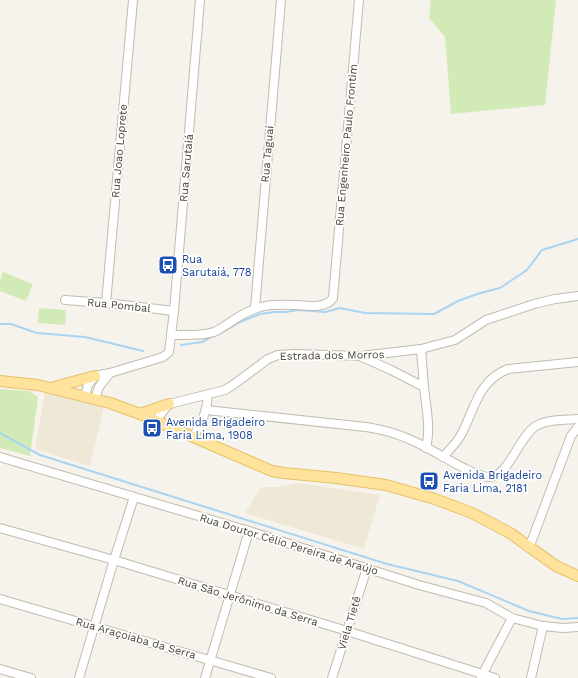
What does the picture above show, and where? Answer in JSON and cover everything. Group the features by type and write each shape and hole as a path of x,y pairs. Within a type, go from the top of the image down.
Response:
{"main road":[{"path":"52,388 95,376"},
{"path":"0,381 26,383 95,399 156,420 272,471 386,485 435,499 472,513 510,533 556,566 578,576"},
{"path":"140,414 169,404"}],"street":[{"name":"Rua Joao Loprete","path":"106,303 133,0"},
{"name":"Rua Sarutaiá","path":"110,373 166,356 168,352 174,311 200,0"},
{"name":"Rua Taguaí","path":"255,308 281,0"},
{"name":"Rua Engenheiro Paulo Frontim","path":"255,308 272,305 324,305 333,298 359,0"},
{"name":"Estrada dos Morros","path":"169,404 225,390 268,359 278,355 312,354 361,356 421,349 455,340 486,320 543,302 578,296"},
{"name":"Rua Pombal","path":"65,300 174,311"},
{"path":"171,336 204,334 215,331 255,308"},
{"path":"421,349 427,418 428,441 426,448"},
{"path":"361,356 424,387"},
{"path":"443,457 462,434 482,388 490,379 500,372 508,369 578,362"},
{"path":"85,396 88,385 95,376 110,373"},
{"path":"95,399 99,387 110,373"},
{"path":"193,437 200,427 206,410 208,395"},
{"path":"156,420 169,404"},
{"path":"206,410 366,426 405,437 481,475 491,477 501,473 535,427 549,421 578,419"},
{"path":"529,548 571,436 578,427"},
{"name":"Rua Doutor Célio Pereira de Araújo","path":"0,457 249,531 419,585 486,603 512,618 544,626 563,628 578,627"},
{"path":"79,678 134,497"},
{"name":"Rua São Jerônimo da Serra","path":"0,528 230,595 347,631 482,676 494,678"},
{"path":"205,678 249,531"},
{"name":"Viela Tietê","path":"332,678 367,568"},
{"name":"Rua Araçoiaba da Serra","path":"0,599 211,659 271,678"},
{"path":"482,676 512,618"},
{"path":"531,678 544,626"},
{"path":"0,668 31,678"}],"shaded area":[{"path":"45,392 104,406 90,466 35,449"},
{"path":"299,483 380,495 364,549 245,513 261,487 279,487"}],"green space":[{"path":"431,0 556,0 545,105 451,114 445,37 429,18"},
{"path":"3,272 33,284 26,301 0,291 0,281"},
{"path":"39,308 66,310 65,325 38,323"},
{"path":"0,389 29,391 38,397 30,456 0,448"}],"waterway":[{"path":"221,333 240,322 260,314 275,312 298,310 325,312 340,308 365,313 434,314 458,301 500,288 527,270 542,250 578,239"},
{"path":"0,324 11,324 37,333 85,337 143,351"},
{"path":"181,345 202,342 215,335"},
{"path":"0,433 40,455 387,564 458,581 529,611 562,619 578,618"}],"place":[{"name":"Rua Sarutaiá, 778","path":"168,265"},
{"name":"Avenida Brigadeiro Faria Lima, 1908","path":"152,428"},
{"name":"Avenida Brigadeiro Faria Lima, 2181","path":"429,481"}]}
